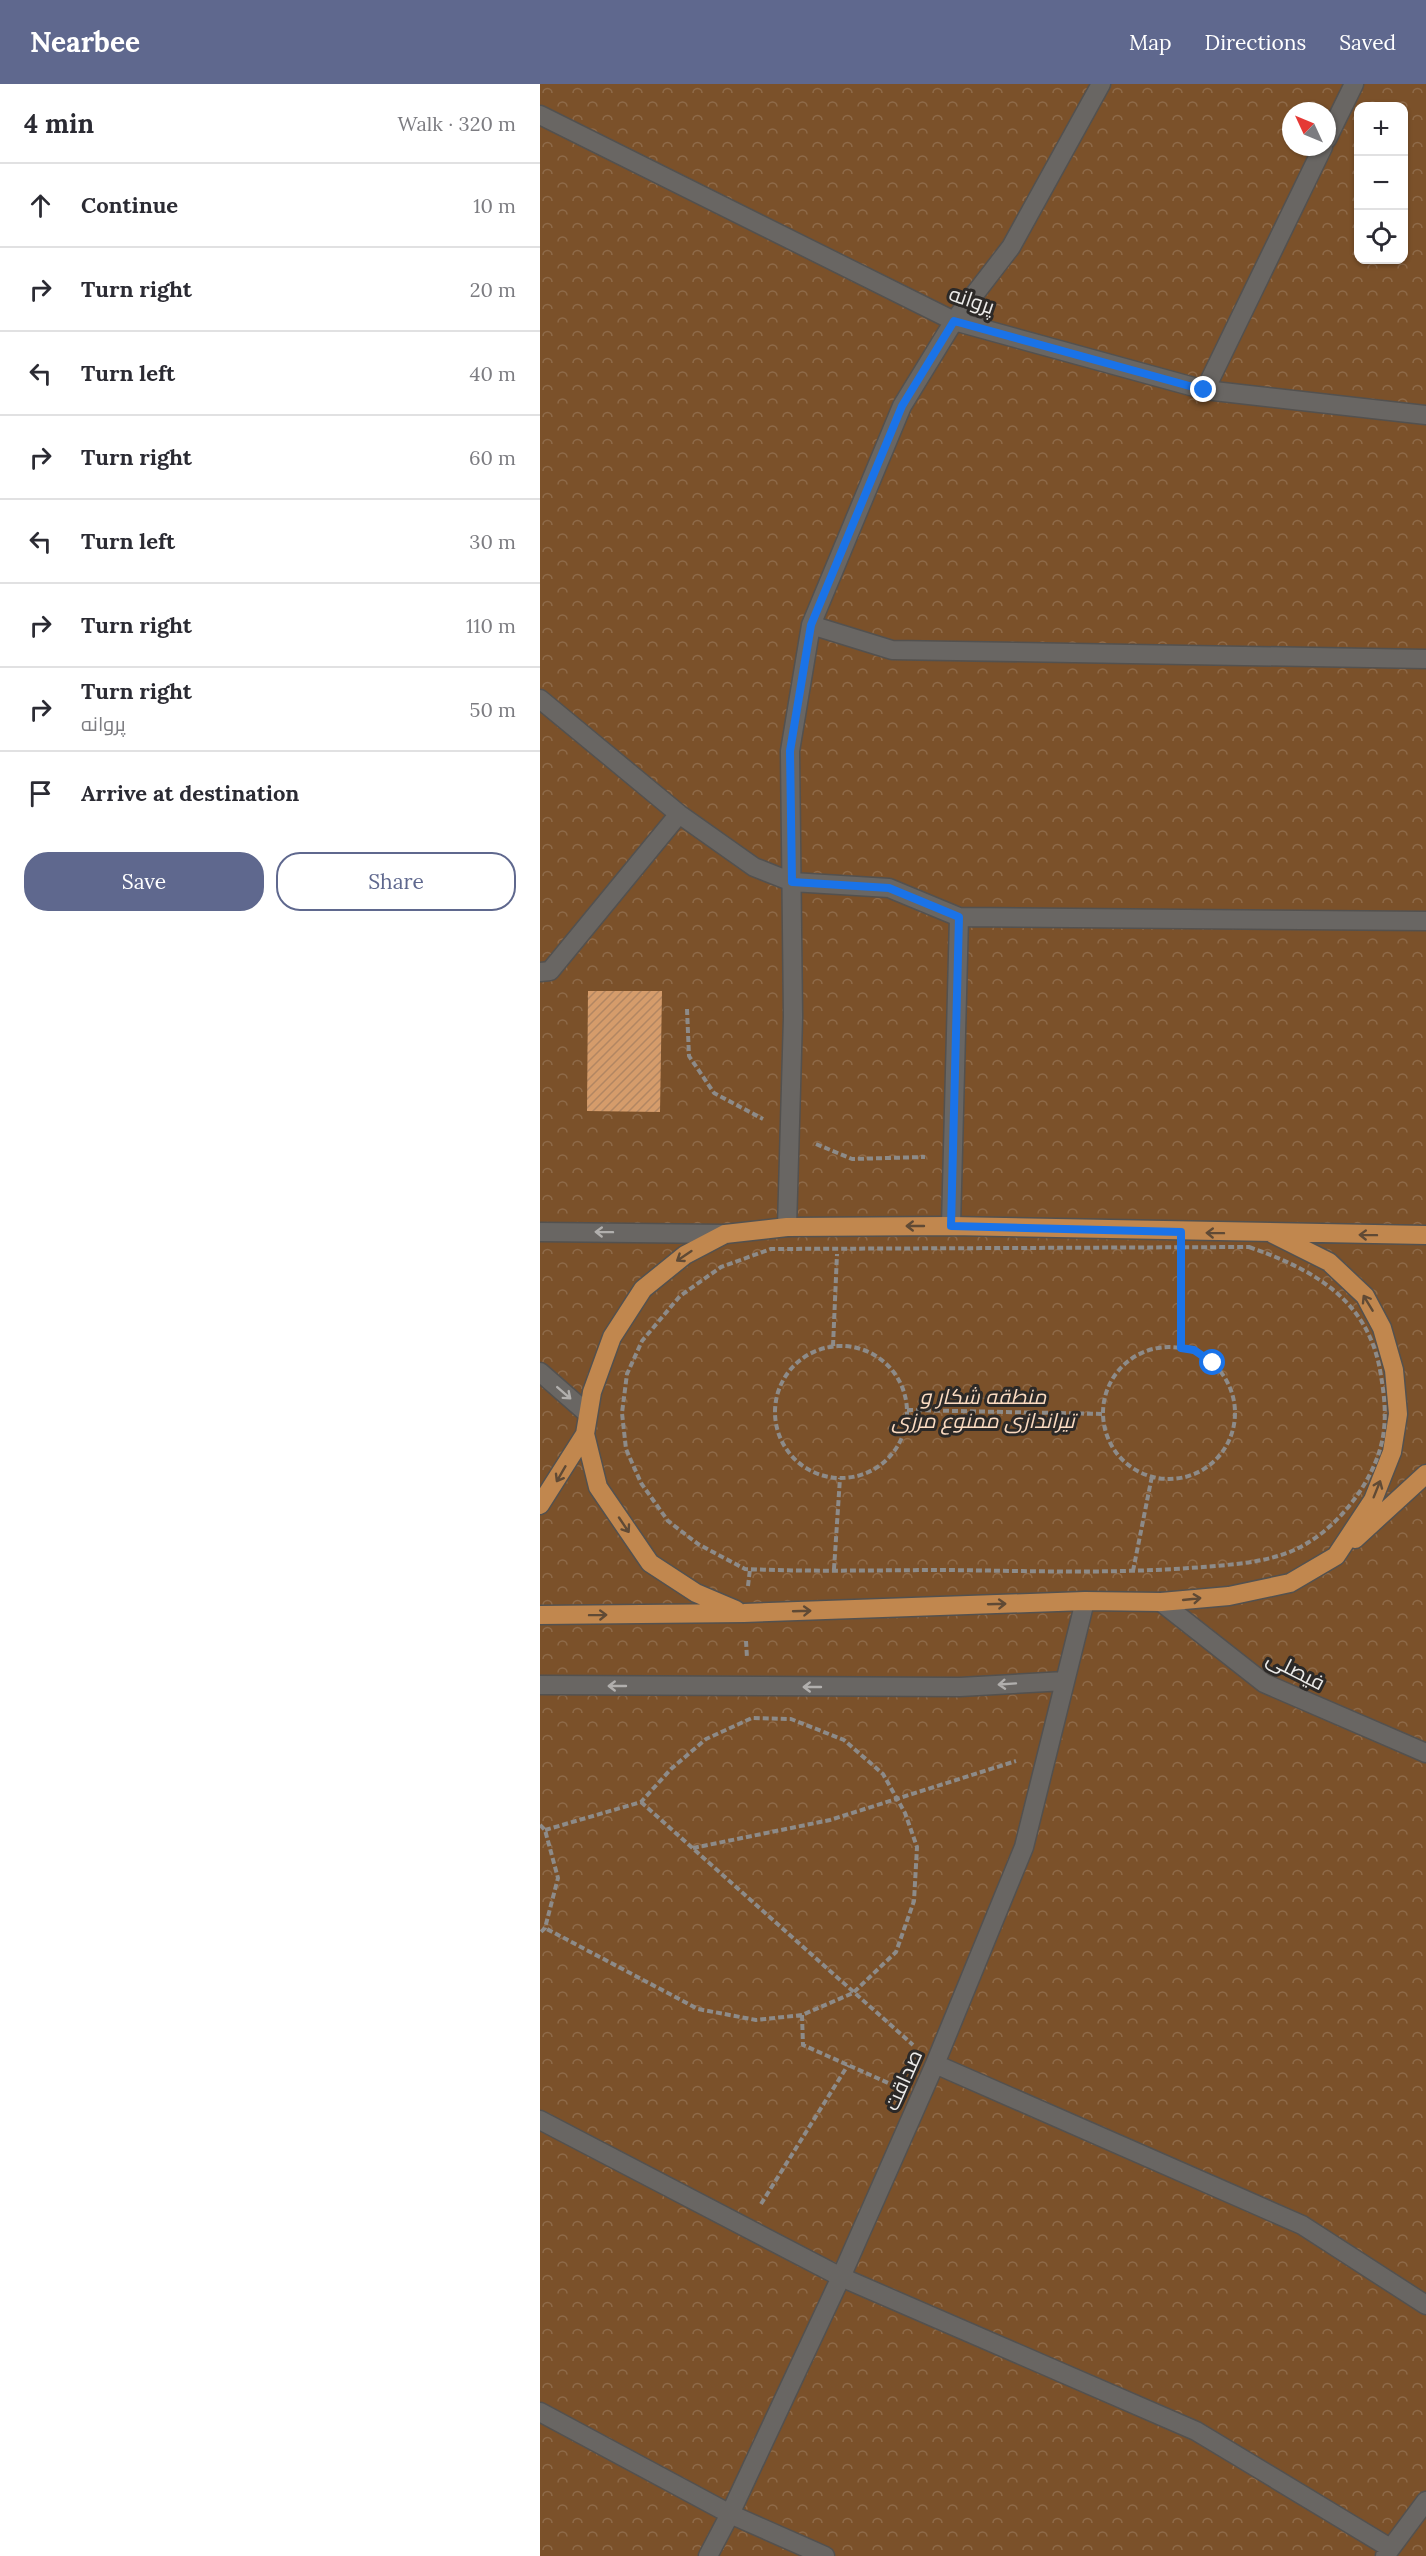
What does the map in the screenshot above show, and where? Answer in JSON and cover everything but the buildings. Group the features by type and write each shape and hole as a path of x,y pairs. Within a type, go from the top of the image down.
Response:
{"main road":[{"path":"744,1613 696,1593 650,1563 598,1487 585,1434 592,1392 612,1336 643,1289 685,1255 725,1234 787,1227 951,1226 1181,1240 1273,1234 1426,1235"},
{"path":"1273,1234 1329,1262 1365,1296 1382,1328 1394,1370 1398,1414 1392,1452 1373,1500 1336,1556"},
{"path":"540,1506 585,1434"},
{"path":"540,1615 744,1613 1085,1601 1161,1602 1229,1596 1290,1583 1336,1556 1426,1474"}],"street":[{"path":"787,1227 793,1017 790,751 811,625 902,406 954,321 1011,247 1101,84"},
{"path":"1336,121 1354,84"},
{"name":"پروانه","path":"540,115 954,321 1204,390 1426,415"},
{"path":"1204,390 1319,156"},
{"path":"811,625 892,650 1426,659"},
{"path":"540,699 680,814 754,867 792,882 889,888 959,917 1426,921"},
{"path":"540,972 550,971 680,814"},
{"path":"951,1226 959,917"},
{"path":"540,1232 725,1234"},
{"path":"540,1372 588,1414"},
{"name":"صداقت","path":"708,2556 841,2277 935,2064 1024,1847 1085,1601"},
{"name":"فیصلی","path":"1161,1602 1264,1683 1426,1753"},
{"path":"540,1685 960,1687 1065,1681"},
{"path":"935,2064 1302,2225 1426,2305"},
{"path":"540,2120 841,2277 1196,2431 1387,2552 1426,2501"},
{"path":"540,2412 730,2514 825,2556"}],"path":[{"path":"1181,1240 1181,1348"},
{"path":"1181,1240 1249,1247 1288,1261 1331,1286 1357,1315 1377,1351 1383,1391 1384,1430 1373,1469 1350,1507 1309,1543 1259,1562 1133,1571 746,1569 698,1544 668,1521 641,1484 626,1449 622,1413 627,1374 642,1341 680,1296 721,1267 771,1249 1181,1240"},
{"path":"833,1346 838,1248"},
{"path":"843,1345 865,1349 885,1361 900,1379 907,1401 907,1410 906,1424 898,1446 883,1463 862,1474 840,1478 817,1474 797,1462 783,1444 775,1422 776,1399 784,1377 799,1360 820,1348 843,1345"},
{"path":"1171,1346 1181,1348 1194,1350 1213,1363 1228,1380 1235,1402 1235,1425 1226,1447 1211,1464 1190,1476 1168,1479 1152,1476 1126,1463 1111,1445 1103,1423 1104,1400 1112,1378 1128,1361 1148,1350 1171,1346"},
{"path":"907,1410 1104,1414"},
{"path":"1133,1571 1152,1476"},
{"path":"834,1569 840,1478"},
{"path":"750,1569 744,1613 752,1718"},
{"path":"545,1830 641,1802 671,1769 706,1739 752,1718 791,1719 844,1740 883,1774 905,1813 917,1847 914,1901 896,1952 852,1993 802,2015 756,2020 698,2009 545,1928"},
{"path":"693,1848 830,1820 1048,1751"},
{"path":"641,1802 852,1993 935,2064"},
{"path":"540,1825 545,1830 558,1878 545,1928 540,1933"},
{"path":"802,2015 803,2045 920,2097"},
{"path":"746,2227 848,2065"}],"green space":[{"name":"منطقه شکار و تیراندازی ممنوع مرزی","path":"540,84 1426,84 1426,2556 540,2556"}],"route":[{"path":"1204,390 954,321 902,406 811,625 790,751 792,882 889,888 959,917 951,1226 1181,1232 1181,1348 1194,1350 1213,1363"}]}
